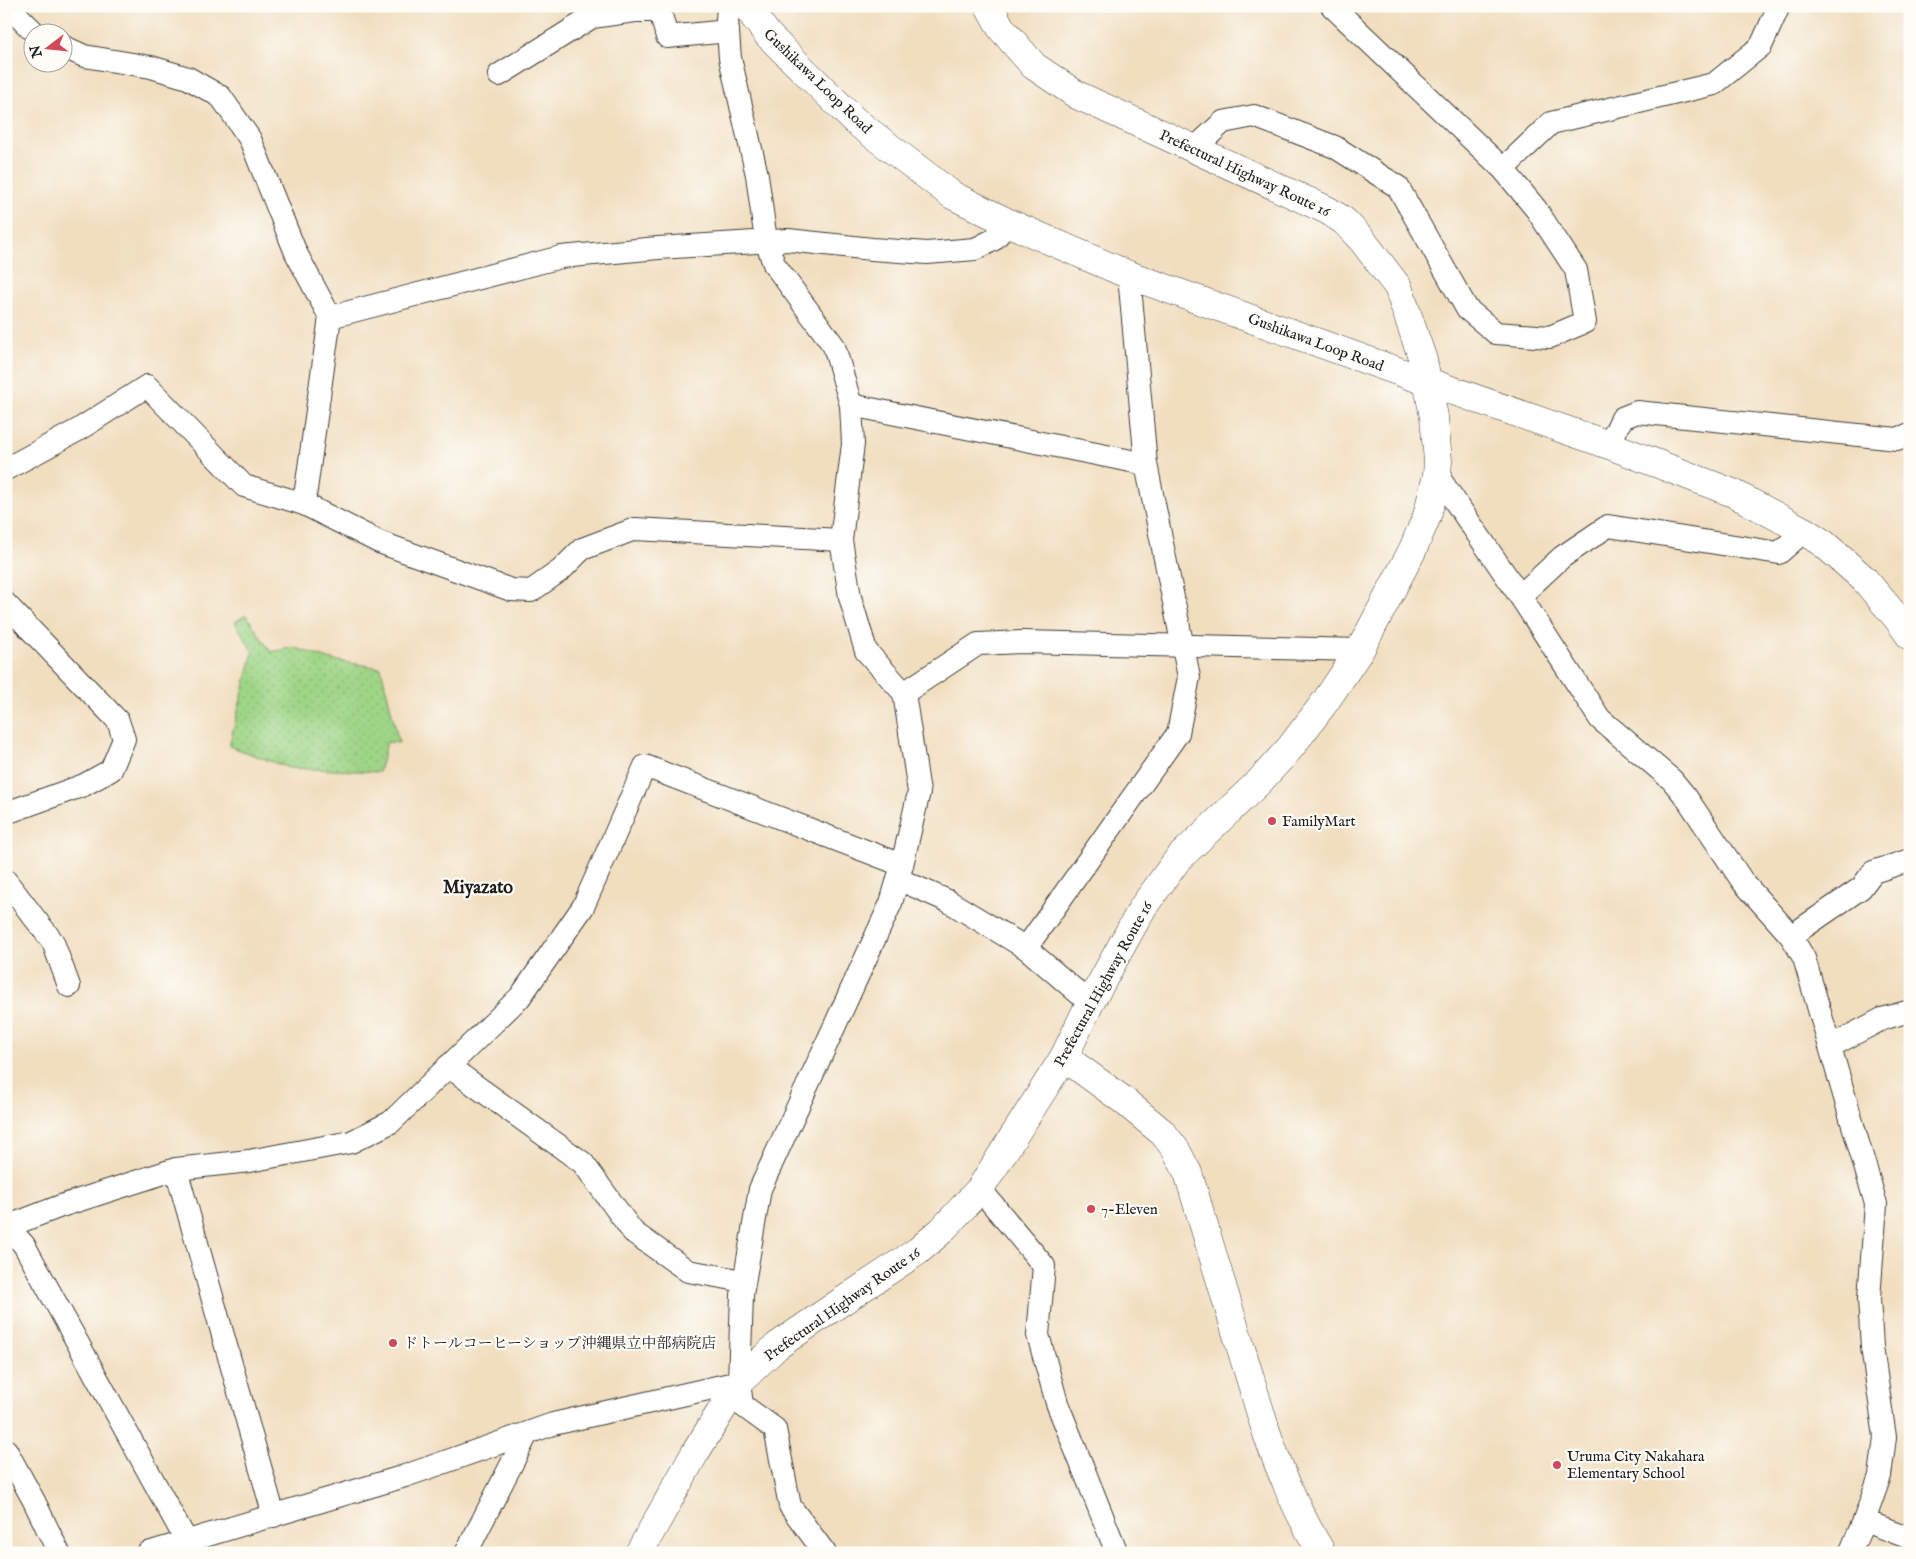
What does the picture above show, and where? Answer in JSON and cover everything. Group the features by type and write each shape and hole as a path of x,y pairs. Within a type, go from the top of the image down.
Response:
{"main road":[{"name":"Gushikawa Loop Road","path":"746,6 768,35 855,121 952,195 1009,223 1129,275 1609,445 1733,493 1804,531 1824,544 1864,579 1906,620"},
{"name":"Prefectural Highway Route 16","path":"639,1553 695,1453 739,1382 777,1346 918,1251 980,1189 1064,1057 1090,1003 1143,908 1178,859 1260,782 1290,748 1325,702 1360,650 1416,542 1427,516 1437,475 1438,444 1428,382 1415,335 1398,288 1362,240 1344,221 1327,210 1077,95 1034,66 1002,28 989,6"},
{"path":"1064,1057 1123,1100 1163,1133 1176,1150 1188,1173 1268,1439 1295,1504 1322,1553"}],"street":[{"path":"8,6 24,22"},
{"path":"728,6 727,20 730,58 757,175 766,241 774,264 834,346 851,405 853,444 841,540 850,597 866,651 904,693 919,792 900,872 890,903 760,1189 742,1295 739,1382 742,1405 775,1429 790,1506 825,1553"},
{"path":"1194,149 1222,122 1254,116 1335,147 1398,187 1467,309 1496,333 1550,336 1585,322 1576,270 1536,209 1503,169 1332,6"},
{"path":"1503,169 1551,124 1714,84 1761,46 1779,6"},
{"path":"500,75 592,17 635,11 660,11 667,37 728,31"},
{"path":"72,51 84,56 151,67 188,78 221,97 250,139 296,253 330,317 304,504"},
{"path":"330,317 561,257 658,248 788,240 927,253 975,249 993,240 1009,223"},
{"path":"1026,948 1178,733 1188,677 1146,464 1129,275"},
{"path":"6,469 78,430 147,386 244,486 304,504 380,542 511,590 531,591 561,570 582,549 635,529 841,540"},
{"path":"851,405 1146,464"},
{"path":"1609,445 1622,418 1637,412 1897,439 1910,434"},
{"path":"1437,475 1520,596 1600,719 1672,780 1686,797 1743,882 1791,936 1804,958 1876,1204 1869,1299 1872,1346 1885,1437 1880,1476 1850,1553"},
{"path":"1520,596 1562,557 1608,526 1779,553 1804,531"},
{"path":"6,604 118,721 124,739 111,770 84,785 6,813"},
{"path":"904,693 978,644 1022,642 1360,650"},
{"path":"187,1542 24,1246 6,1226 176,1169 248,1161 351,1142 391,1122 520,997 583,907 645,766 900,872 1026,948 1090,1003"},
{"path":"1791,936 1861,888 1873,872 1910,860"},
{"path":"6,881 53,942 69,986"},
{"path":"1831,1046 1882,1019 1910,1011"},
{"path":"448,1066 583,1163 633,1232 688,1271 744,1281"},
{"path":"176,1169 274,1516"},
{"path":"980,1189 1044,1266 1038,1335 1057,1403 1117,1553"},
{"path":"148,1553 405,1476 553,1424 739,1382"},
{"path":"466,1553 527,1434"},
{"path":"6,1450 34,1501 59,1553"},
{"path":"1864,1521 1910,1538"}],"green space":[{"path":"246,615 271,652 293,647 332,660 381,668 399,743 387,742 379,772 289,768 229,746 253,652 235,622"}],"place":[{"name":"FamilyMart","path":"1272,821"},
{"name":"7-Eleven","path":"1091,1209"},
{"name":"ドトールコーヒーショップ沖縄県立中部病院店","path":"393,1343"},
{"name":"Uruma City Nakahara Elementary School","path":"1557,1465"}],"district":[{"name":"Miyazato","path":"478,887"}]}
